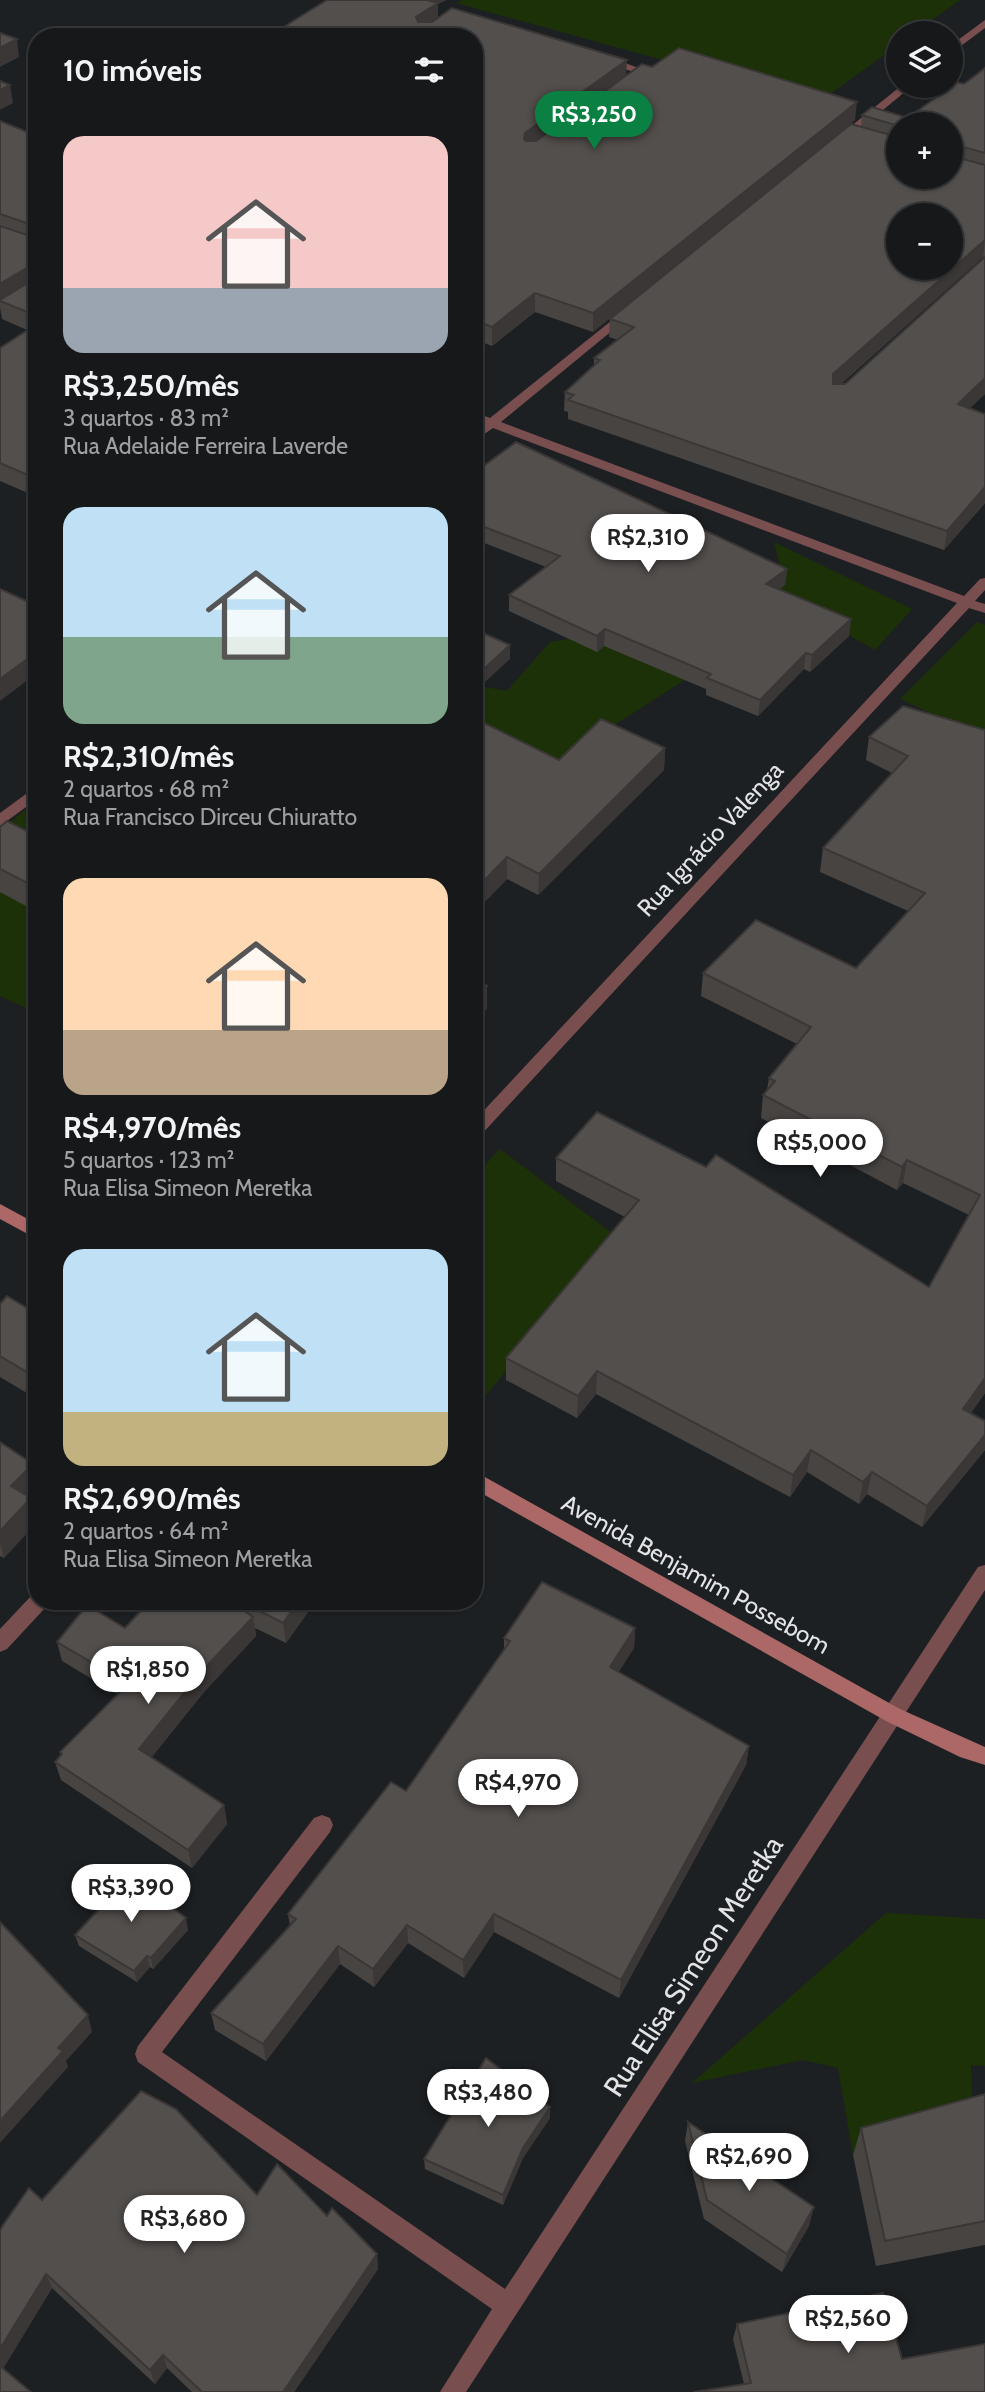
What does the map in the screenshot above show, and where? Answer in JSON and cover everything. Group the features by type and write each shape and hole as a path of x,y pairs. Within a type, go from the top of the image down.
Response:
{"street":[{"path":"963,41 985,23"},
{"path":"595,57 645,72 624,87"},
{"path":"825,152 853,137 894,98"},
{"path":"483,430 631,309"},
{"path":"483,420 985,609"},
{"name":"Rua Ignácio Valenga","path":"483,1122 985,582"},
{"path":"0,821 28,798"},
{"path":"0,1211 28,1227"},
{"name":"Avenida Benjamim Possebom","path":"483,1484 893,1715 985,1756"},
{"name":"Rua Elisa Simeon Meretka","path":"452,2392 985,1573"},
{"path":"0,1643 31,1610"},
{"path":"322,1825 146,2054 508,2305"}],"green space":[{"path":"463,0 960,0 931,21 886,21 886,54 818,103 456,3"},
{"path":"774,542 912,609 875,650 774,593 785,585"},
{"path":"673,622 736,647 549,767 483,738 483,687 507,691 550,642"},
{"path":"977,622 985,625 985,738 900,699"},
{"path":"28,808 28,1009 0,996 0,831"},
{"path":"500,1149 617,1237 483,1399 483,1167"},
{"path":"886,1913 985,1919 985,2066 971,2065 973,2122 853,2155 838,2068 803,2060 692,2083"}],"building":[{"path":"327,0 427,0 438,3 416,17 418,22 432,22 452,8 627,60 525,133 526,141 536,141 642,64 652,67 679,48 857,102 593,313 535,293 492,327 483,324 483,28 283,28"},
{"path":"0,33 17,39 0,48"},
{"path":"985,68 985,153 963,147 963,112 916,112 935,98 963,98 964,84"},
{"path":"0,81 10,85 0,90"},
{"path":"872,107 888,112 886,112 886,122 862,115"},
{"path":"0,121 28,132 28,224 0,214"},
{"path":"851,124 886,134 886,189 963,189 963,159 985,165 985,240 963,259 963,203 886,203 886,280 940,280 833,374 833,384 845,384 960,280 963,280 963,277 985,257 985,378 958,404 985,414 985,487 947,531 568,400 574,395 565,392 600,360 594,358 634,327 610,319"},
{"path":"0,226 28,235 28,267 0,284"},
{"path":"28,283 28,312 0,300"},
{"path":"28,330 28,475 0,463 0,348"},
{"path":"516,442 787,569 766,584 851,619 812,655 806,653 760,700 707,678 711,674 605,629 597,636 509,595 560,556 483,526 483,466"},
{"path":"0,589 28,602 28,659 0,679"},
{"path":"483,633 510,645 483,670"},
{"path":"903,706 985,730 985,1378 963,1409 985,1421 985,1435 927,1506 872,1472 863,1482 811,1450 793,1475 597,1371 578,1396 506,1358 639,1200 556,1158 597,1112 706,1167 716,1155 929,1287 980,1195 907,1160 902,1167 763,1095 775,1081 769,1078 811,1027 703,973 756,920 856,968 925,893 823,848 908,756 869,737"},
{"path":"601,719 665,748 539,874 507,857 483,882 483,722 559,760"},
{"path":"7,821 28,832 28,883 0,869 0,827"},
{"path":"7,1296 28,1309 28,1373 0,1356 0,1304"},
{"path":"0,1442 28,1461 28,1469 11,1486 28,1496 28,1501 0,1531"},
{"path":"542,1582 635,1628 610,1667 749,1746 621,1980 494,1914 463,1960 407,1925 373,1969 338,1946 263,2044 211,2013 296,1919 288,1914 391,1782 406,1791 510,1641 504,1638"},
{"path":"83,1610 95,1610 125,1628 142,1610 243,1610 253,1617 201,1672 139,1749 224,1805 188,1850 55,1762 62,1754 60,1752 128,1684 57,1642"},
{"path":"258,1610 292,1610 283,1623"},
{"path":"130,1875 186,1918 151,1958 147,1956 134,1971 75,1935"},
{"path":"0,1922 88,2015 58,2048 63,2051 0,2121"},
{"path":"486,2058 550,2107 523,2148 503,2195 424,2159"},
{"path":"141,2091 176,2109 257,2195 277,2164 327,2216 332,2208 377,2254 283,2392 202,2392 163,2355 150,2370 46,2274 0,2349 0,2231 3,2225 29,2188 42,2200"},
{"path":"985,2094 985,2221 885,2241 861,2128"},
{"path":"688,2122 814,2207 787,2254 707,2200"},
{"path":"883,2293 902,2359 985,2344 985,2392 694,2392 751,2383 737,2324"},
{"path":"0,2366 31,2392 0,2392"}]}
